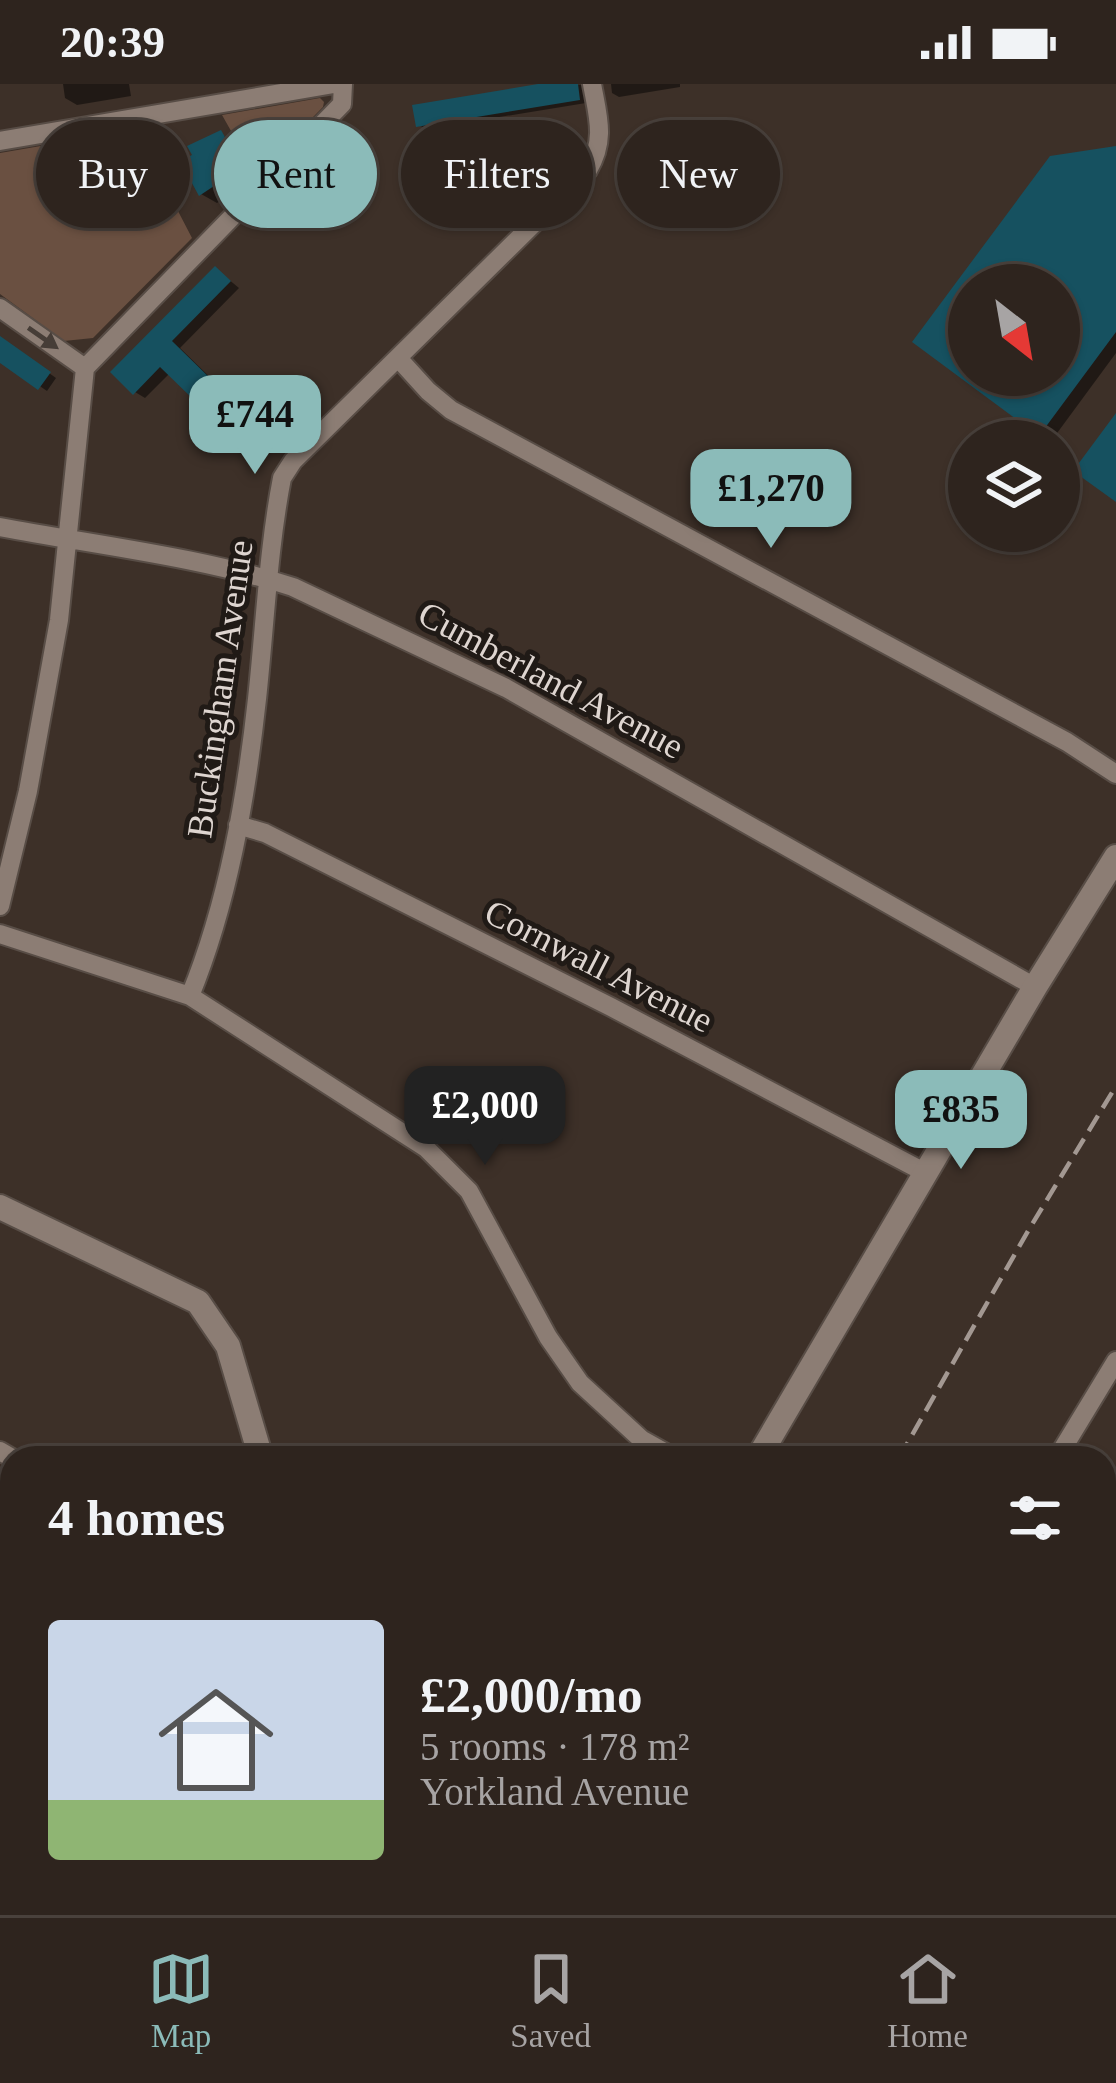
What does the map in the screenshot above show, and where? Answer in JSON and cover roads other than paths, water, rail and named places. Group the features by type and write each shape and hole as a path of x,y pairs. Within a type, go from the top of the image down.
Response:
{"street":[{"path":"0,141 334,84"},
{"path":"0,906 49,682 85,368 342,104 343,84"},
{"name":"Buckingham Avenue","path":"190,996 211,946 238,825 286,469 588,170 600,142 592,84"},
{"path":"0,308 85,368"},
{"path":"398,358 451,410 1067,742 1116,775"},
{"name":"Cumberland Avenue","path":"0,527 269,579 336,607 506,688 1035,987"},
{"name":"Cornwall Avenue","path":"238,825 265,833 611,1007 926,1173"},
{"path":"765,1446 1116,857"},
{"path":"0,934 190,996 426,1148 469,1191 548,1336 580,1383 630,1430 656,1446"},
{"path":"0,1207 198,1302 228,1346 257,1446"},
{"path":"1064,1446 1116,1361"}],"railway":[{"path":"906,1446 1116,1086"}]}
